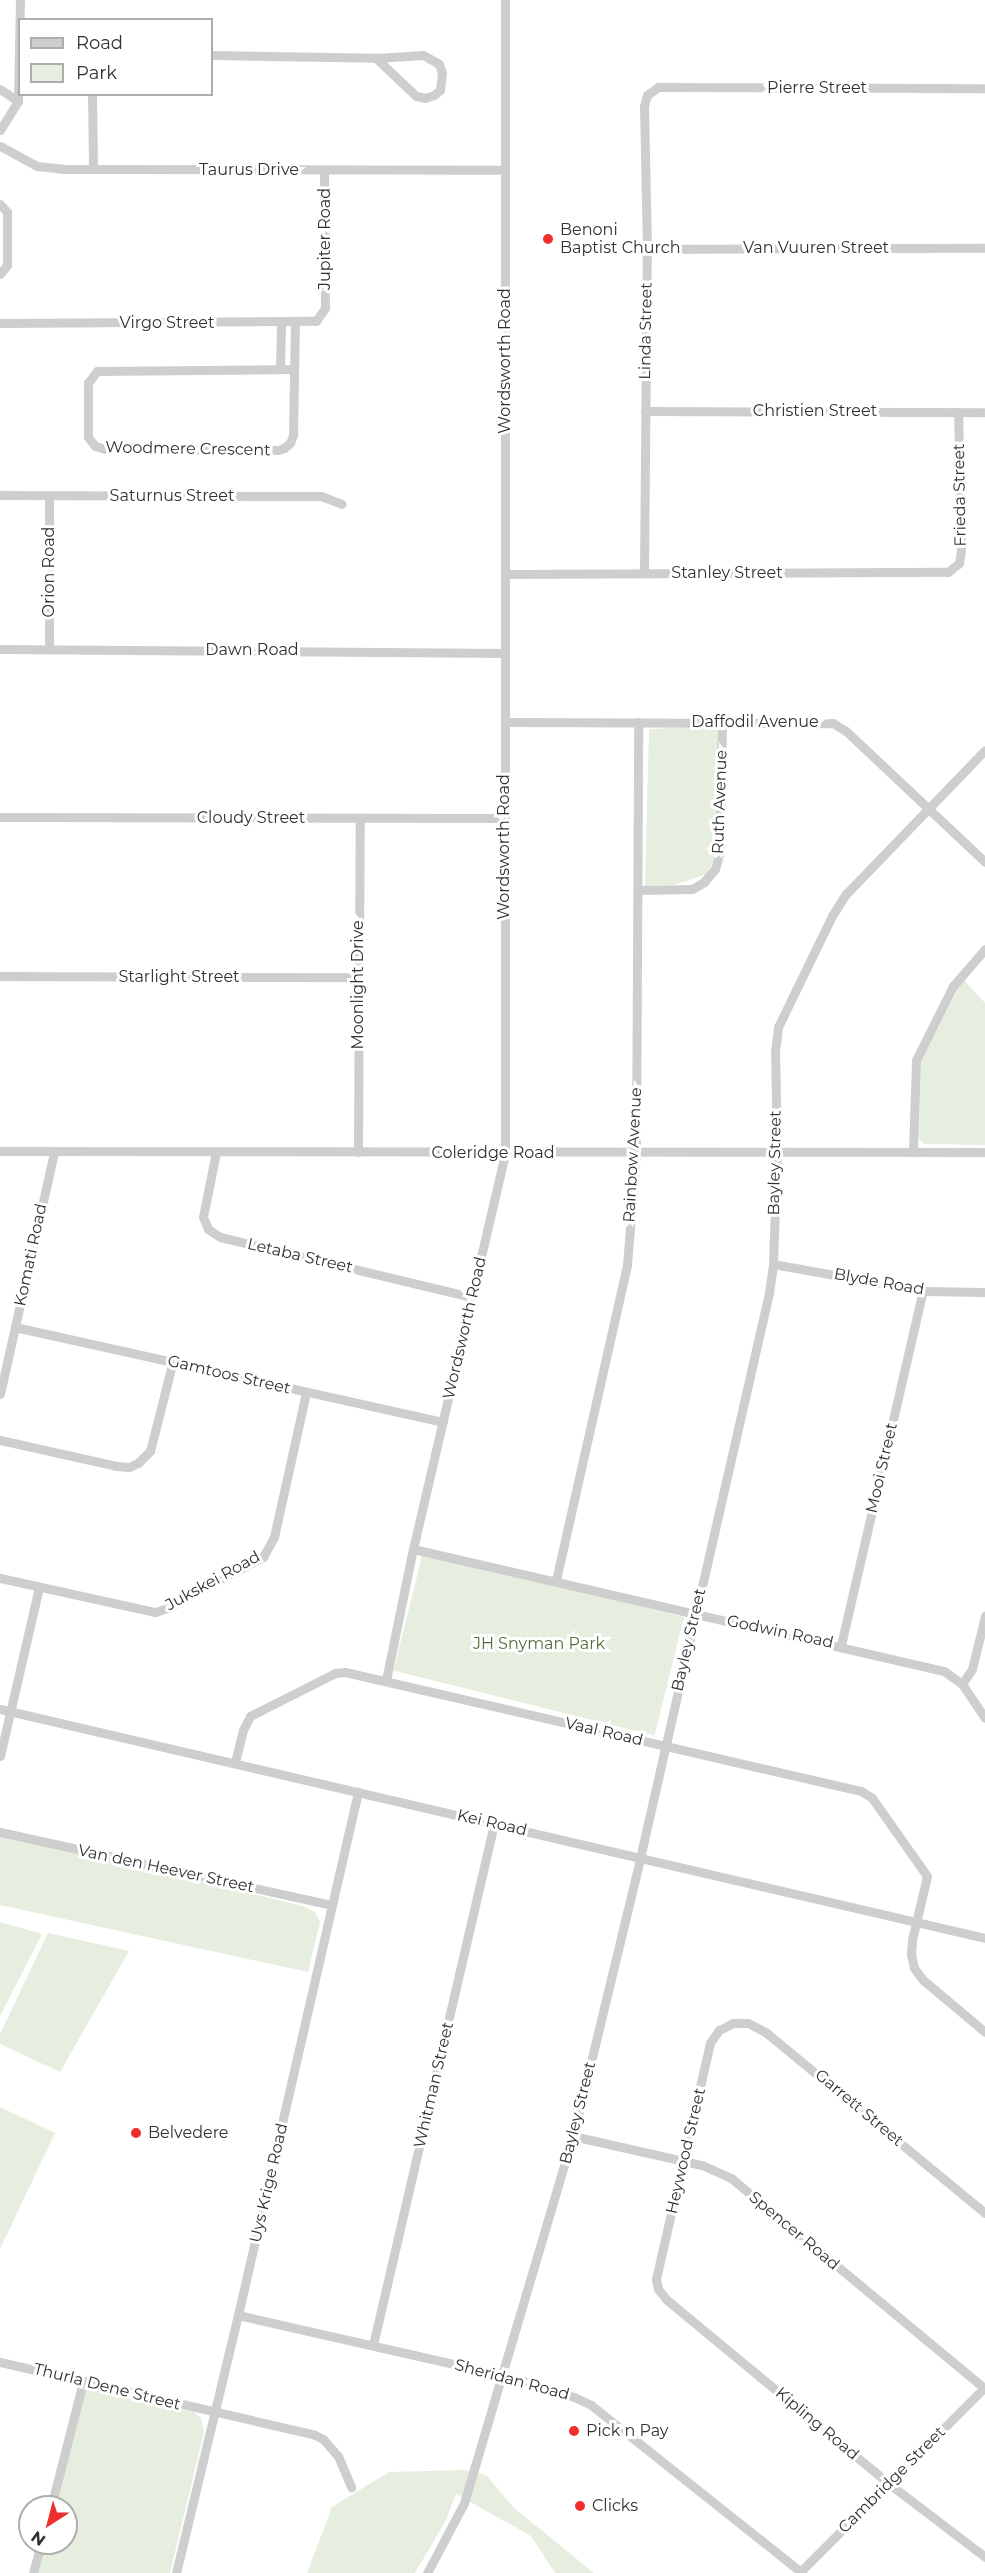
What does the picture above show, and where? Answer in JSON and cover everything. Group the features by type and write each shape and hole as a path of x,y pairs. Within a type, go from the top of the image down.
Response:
{"street":[{"path":"20,0 20,18"},
{"name":"Wordsworth Road","path":"386,1680 413,1549 505,1153 503,818 506,722 506,574 503,170 505,0"},
{"path":"213,55 376,58 423,55 439,64 442,73 440,90 435,95 425,98 416,96 376,58"},
{"name":"Pierre Street","path":"650,92 658,87 985,88"},
{"path":"0,89 18,101"},
{"name":"Linda Street","path":"644,573 646,249 644,106 650,92"},
{"path":"0,130 18,101 18,96"},
{"path":"92,96 93,169"},
{"name":"Taurus Drive","path":"0,146 37,166 93,169 503,170"},
{"name":"Jupiter Road","path":"324,170 325,308"},
{"path":"0,204 7,212 7,265 0,273"},
{"name":"Van Vuuren Street","path":"646,249 985,248"},
{"name":"Virgo Street","path":"0,323 295,324 316,321 325,308"},
{"path":"280,369 281,324"},
{"name":"Woodmere Crescent","path":"293,369 97,371 88,383 88,437 95,446 105,449 278,450 290,443 293,435 295,324"},
{"name":"Christien Street","path":"645,411 985,412"},
{"name":"Frieda Street","path":"948,572 959,563 961,551 958,412"},
{"name":"Saturnus Street","path":"0,495 321,496 342,504"},
{"name":"Orion Road","path":"49,495 49,648"},
{"name":"Stanley Street","path":"506,574 948,572"},
{"name":"Dawn Road","path":"0,650 49,648 505,653"},
{"name":"Daffodil Avenue","path":"506,722 823,722 838,725 930,808 985,862"},
{"name":"Rainbow Avenue","path":"556,1580 624,1282 636,1154 638,722"},
{"name":"Ruth Avenue","path":"639,890 692,889 704,882 715,868 720,851 722,723"},
{"name":"Bayley Street","path":"427,2573 464,2503 504,2376 573,2136 640,1858 770,1293 777,1152 778,1027 839,905 985,750"},
{"name":"Cloudy Street","path":"0,817 503,818"},
{"name":"Moonlight Drive","path":"358,1152 357,977 360,818"},
{"path":"913,1152 916,1060 944,1001 960,977 985,949"},
{"name":"Starlight Street","path":"0,976 357,977"},
{"name":"Coleridge Road","path":"0,1152 636,1154 985,1152"},
{"name":"Komati Road","path":"0,1394 54,1152"},
{"name":"Letaba Street","path":"216,1152 203,1217 208,1229 219,1237 472,1297"},
{"name":"Blyde Road","path":"773,1264 923,1291 985,1292"},
{"name":"Mooi Street","path":"841,1646 923,1291"},
{"name":"Gamtoos Street","path":"15,1327 443,1422"},
{"path":"0,1440 116,1466 129,1467 138,1463 150,1451 173,1361"},
{"name":"Jukskei Road","path":"0,1578 155,1612 167,1608 262,1557 274,1537 306,1393"},
{"name":"Godwin Road","path":"413,1549 556,1580 944,1671 962,1684 985,1718"},
{"path":"0,1756 5,1710 39,1587"},
{"path":"962,1684 972,1669 985,1616"},
{"name":"Vaal Road","path":"235,1762 243,1730 255,1713 334,1673 345,1672 665,1747 857,1789 869,1795 901,1836 927,1876 911,1954 918,1974 985,2032"},
{"name":"Kei Road","path":"5,1710 985,1938"},
{"name":"Uys Krige Road","path":"176,2573 238,2315 358,1792"},
{"name":"Whitman Street","path":"373,2345 494,1824"},
{"name":"Van den Heever Street","path":"0,1832 331,1905"},
{"name":"Garrett Street","path":"726,2025 741,2022 767,2032 985,2213"},
{"name":"Heywood Street","path":"657,2283 711,2043 713,2037 726,2025"},
{"name":"Spencer Road","path":"573,2136 684,2161 731,2178 984,2388"},
{"name":"Kipling Road","path":"657,2283 667,2300 888,2483 984,2554"},
{"name":"Sheridan Road","path":"238,2315 504,2376 559,2391 591,2405 800,2572"},
{"name":"Thurla Dene Street","path":"0,2362 323,2439 345,2468 351,2487"},
{"path":"54,2495 83,2381"},
{"name":"Cambridge Street","path":"800,2572 984,2388"},
{"path":"33,2573 38,2555"}],"green space":[{"path":"719,726 719,849 707,874 674,885 645,886 649,729"},
{"path":"963,979 985,1003 985,1145 924,1144 919,1139 921,1061"},
{"name":"JH Snyman Park","path":"423,1552 684,1617 654,1735 393,1670"},
{"path":"0,1833 303,1906 315,1912 320,1922 308,1972 0,1905"},
{"path":"0,1922 42,1934 0,2016"},
{"path":"48,1933 129,1951 60,2072 0,2044 0,2034"},
{"path":"0,2107 55,2133 0,2249"},
{"path":"90,2387 194,2412 201,2418 204,2432 170,2573 35,2573 40,2555 78,2555 78,2495 55,2495 82,2394"},
{"path":"464,2470 486,2475 514,2508 594,2573 555,2573 531,2536 456,2494 446,2520 415,2573 307,2573 332,2507 389,2472"}],"place":[{"name":"Benoni Baptist Church","path":"548,239"},
{"name":"Belvedere","path":"136,2133"},
{"name":"Pick n Pay","path":"574,2431"},
{"name":"Clicks","path":"580,2506"}]}
